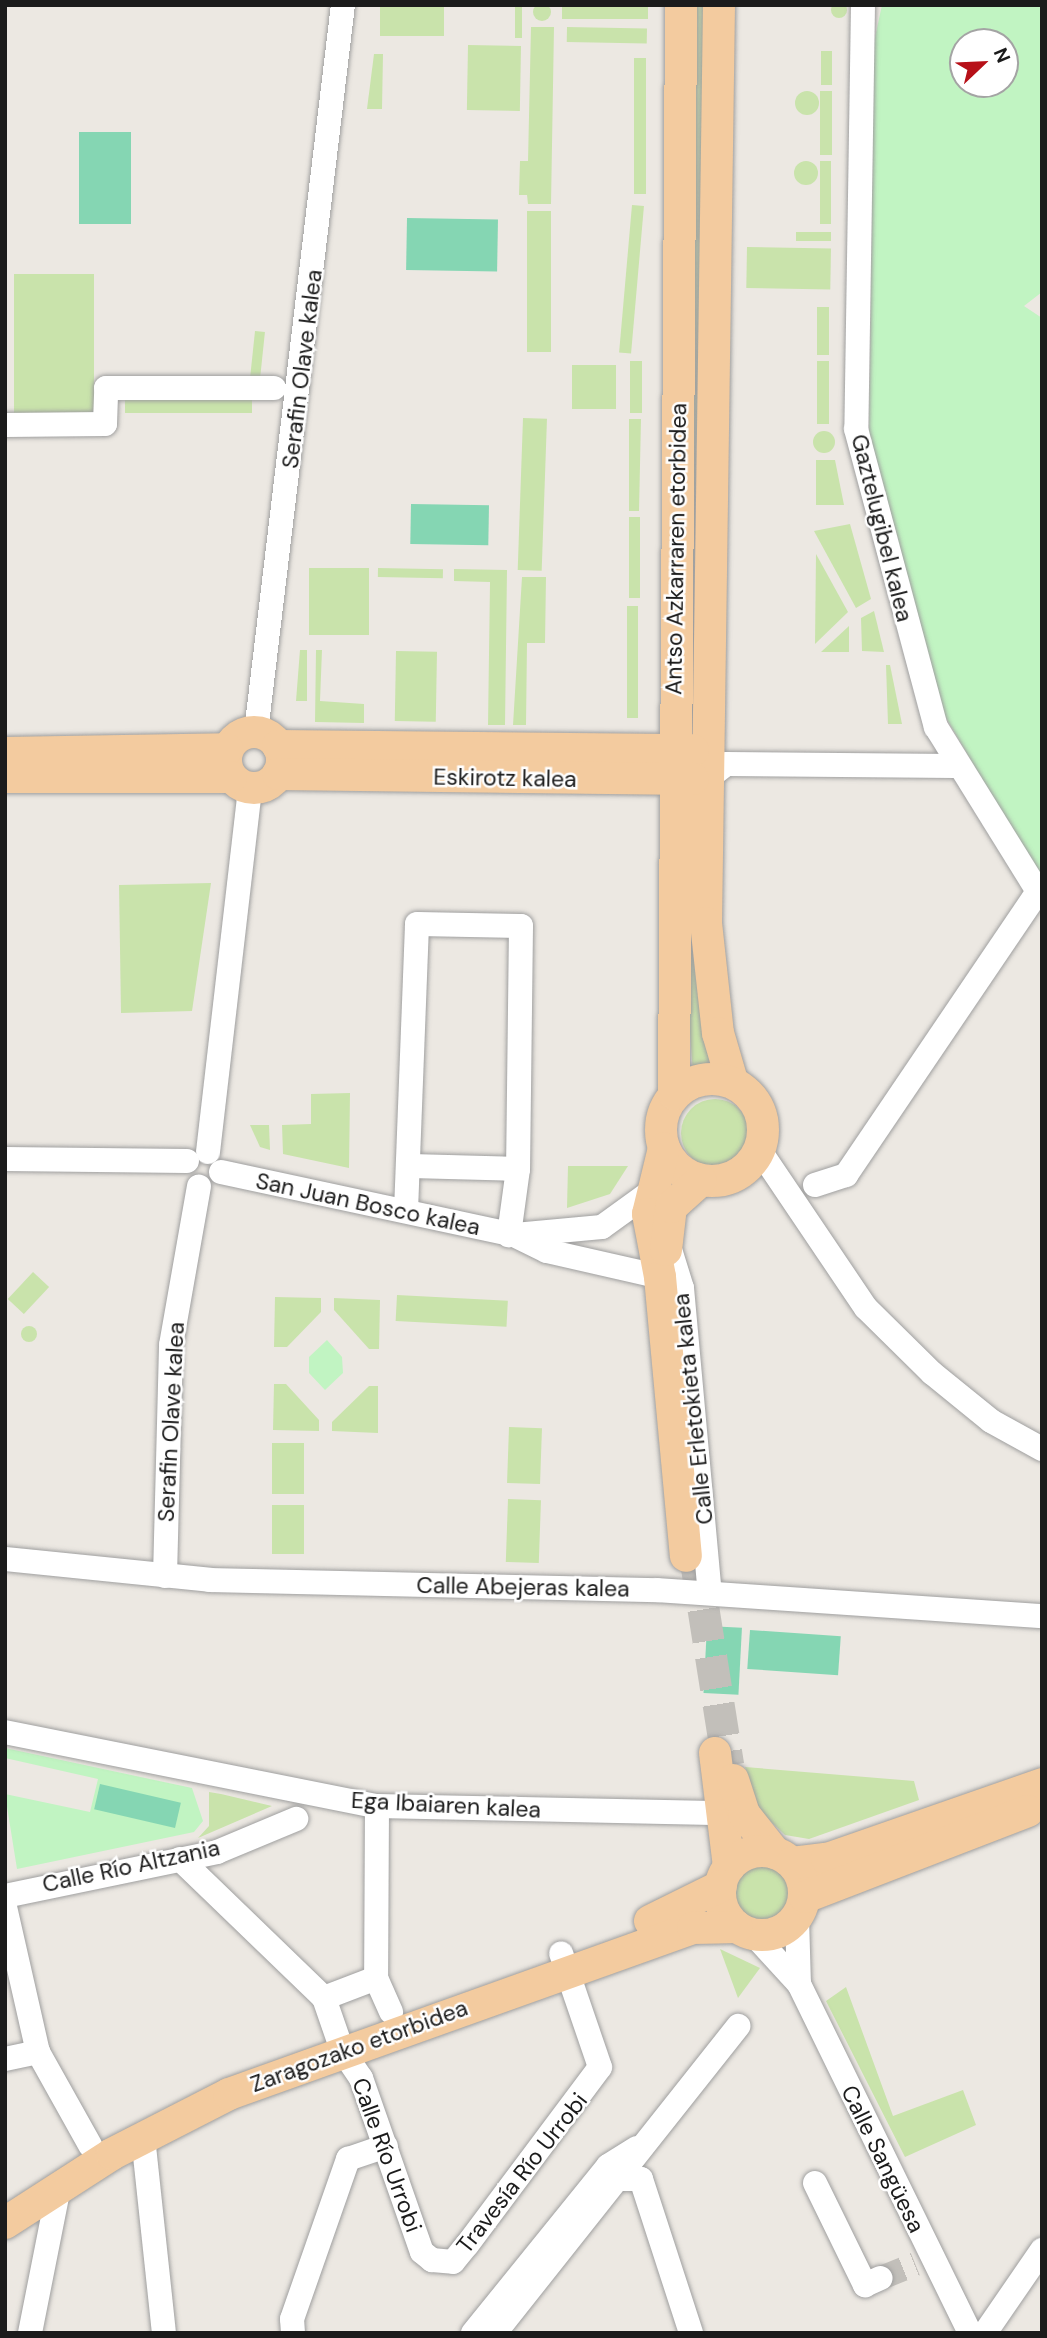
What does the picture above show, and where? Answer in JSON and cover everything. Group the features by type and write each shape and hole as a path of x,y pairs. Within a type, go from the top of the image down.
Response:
{"main road":[{"name":"Antso Azkarraren etorbidea","path":"674,1094 674,764 681,5"},
{"name":"Antso Azkarraren etorbidea","path":"719,5 713,765 706,923 718,1033 732,1081"},
{"path":"5,777 236,772 271,751 244,733 236,772"},
{"name":"Eskirotz kalea","path":"271,751 713,765"},
{"path":"5,753 236,772"},
{"path":"704,1078 732,1081 752,1096 763,1120 760,1151 743,1171 724,1181 701,1180 680,1170 664,1148 662,1120 674,1094 704,1078"},
{"name":"Calle Erletokieta kalea","path":"664,1148 649,1193 657,1228 691,1556"},
{"name":"Calle Erletokieta kalea","path":"657,1228 671,1207 701,1180"},
{"path":"801,1908 784,1858 744,1814 722,1759 725,1813 723,1909 745,1931 778,1933 801,1908 1042,1806"},
{"path":"725,1877 745,1854 827,1859 1042,1784"},
{"name":"Zaragozako etorbidea","path":"5,2200 90,2145 219,2077 338,2041 564,1962 685,1908 725,1877"},
{"name":"Zaragozako etorbidea","path":"5,2222 143,2137 391,2012 693,1928 745,1931"}],"street":[{"name":"Serafin Olave kalea","path":"271,751 343,5"},
{"name":"Gaztelugibel kalea","path":"863,5 856,429 912,647 955,766 1039,895"},
{"name":"Gaztelugibel kalea","path":"860,80 876,5"},
{"path":"5,425 105,424 106,388 274,388"},
{"name":"Eskirotz kalea","path":"713,765 955,766"},
{"path":"205,1162 236,772"},
{"path":"816,1185 846,1175 1039,895"},
{"path":"406,1211 411,1166 416,924 521,926 517,1169 512,1235"},
{"path":"760,1151 866,1308 932,1373 991,1420 1042,1449"},
{"name":"San Juan Bosco kalea","path":"5,1158 205,1162 512,1235 547,1251 648,1274"},
{"name":"Serafin Olave kalea","path":"164,1576 171,1345 199,1186 209,1186 205,1162"},
{"path":"411,1166 517,1169"},
{"name":"San Juan Bosco kalea","path":"512,1235 602,1227 649,1193"},
{"name":"Calle Erletokieta kalea","path":"657,1228 648,1274 678,1591"},
{"name":"Calle Erletokieta kalea","path":"657,1228 682,1288 709,1593"},
{"name":"Calle Abejeras kalea","path":"5,1559 164,1576 678,1591 1042,1616"},
{"name":"Ega Ibaiaren kalea","path":"5,1732 377,1806 725,1813"},
{"path":"377,1806 376,1978 391,2012"},
{"name":"Calle Río Altzania","path":"5,1896 180,1860 296,1819"},
{"path":"180,1860 324,1998 376,1978"},
{"path":"5,1908 38,2052 90,2145"},
{"name":"Calle Sangüesa","path":"799,1984 801,1908"},
{"name":"Calle Sangüesa","path":"745,1931 799,1984 923,2261 970,2333"},
{"name":"Travesía Río Urrobi","path":"432,2260 453,2262 600,2067 564,1962"},
{"name":"Calle Río Urrobi","path":"324,1998 338,2041 361,2078 422,2252 432,2260"},
{"path":"495,2333 621,2179 640,2146 738,2026"},
{"path":"5,2059 38,2052"},
{"path":"143,2137 164,2333"},
{"path":"293,2333 292,2319 348,2159 386,2146"},
{"path":"473,2333 608,2166 640,2146"},
{"path":"621,2179 641,2179 691,2333"},
{"path":"815,2183 865,2285 881,2278"},
{"path":"30,2333 59,2188"},
{"path":"985,2333 1034,2281 1042,2250"}],"green space":[{"path":"836,2 842,2 847,10 845,16 836,18 831,13 831,7"},
{"path":"538,3 546,3 551,12 549,19 538,21 533,16 533,8"},
{"path":"380,5 444,5 444,36 380,36"},
{"path":"515,5 522,5 522,38 515,38"},
{"path":"562,5 648,5 648,19 562,19"},
{"path":"696,5 706,5 690,736"},
{"path":"882,5 1042,5 1042,292 1024,306 1042,318 1042,881 945,716 869,451 874,42"},
{"path":"531,27 554,27 551,204 528,204 527,195 519,195 520,161 528,161"},
{"path":"567,27 647,28 647,43 567,42"},
{"path":"468,45 521,46 520,111 467,110"},
{"path":"821,51 832,51 832,85 821,85"},
{"path":"374,54 383,54 382,109 367,109"},
{"path":"634,58 646,58 646,194 634,194"},
{"path":"807,91 815,95 819,103 815,111 807,115 799,111 795,103 799,95"},
{"path":"820,91 832,91 832,155 820,155"},
{"path":"79,132 131,132 131,224 79,224"},
{"path":"806,161 814,165 818,173 814,181 806,185 798,181 794,173 798,165"},
{"path":"820,161 831,161 831,224 820,224"},
{"path":"632,205 644,206 631,353 619,352"},
{"path":"527,211 551,211 551,352 527,352"},
{"path":"407,218 498,220 497,272 406,270"},
{"path":"796,232 831,232 831,241 796,241"},
{"path":"747,247 831,248 830,289 746,288"},
{"path":"14,274 94,274 94,419 14,419"},
{"path":"817,307 829,307 829,355 817,355"},
{"path":"255,331 265,332 260,381 250,380"},
{"path":"630,361 642,361 642,413 630,413"},
{"path":"817,361 829,361 829,424 817,424"},
{"path":"572,365 616,365 616,409 572,409"},
{"path":"125,394 252,394 252,413 125,413"},
{"path":"523,418 547,419 542,571 518,570"},
{"path":"629,419 641,419 639,511 629,511"},
{"path":"824,431 832,434 835,442 832,450 824,453 816,450 813,442 816,434"},
{"path":"816,460 835,460 844,505 816,505"},
{"path":"411,504 489,505 488,545 410,544"},
{"path":"629,517 640,517 640,598 629,598"},
{"path":"850,524 871,599 856,608 814,531"},
{"path":"816,554 848,612 815,644"},
{"path":"309,568 369,568 369,635 309,635"},
{"path":"378,568 443,569 443,578 378,577"},
{"path":"454,569 507,570 505,725 488,725 490,582 454,581"},
{"path":"522,577 546,577 545,643 527,643 526,725 513,725"},
{"path":"627,606 638,606 638,718 627,718"},
{"path":"874,611 884,652 862,651 861,618"},
{"path":"849,626 849,652 821,652"},
{"path":"300,650 307,650 307,701 296,701"},
{"path":"316,650 322,650 320,701 364,704 364,723 315,722"},
{"path":"396,651 437,652 436,722 395,721"},
{"path":"886,665 890,665 902,724 888,724"},
{"path":"691,798 720,1071 693,1074 682,920"},
{"path":"211,883 192,1011 121,1013 119,885"},
{"path":"350,1093 349,1168 283,1154 282,1125 311,1124 311,1094"},
{"path":"715,1099 728,1102 739,1109 746,1120 749,1133 746,1146 739,1157 728,1164 715,1167 702,1164 691,1157 684,1146 681,1133 684,1120 691,1109 702,1102"},
{"path":"250,1125 269,1125 270,1150 260,1147"},
{"path":"568,1166 628,1166 610,1194 567,1208"},
{"path":"33,1272 49,1287 24,1314 8,1299"},
{"path":"397,1295 508,1301 506,1327 396,1321"},
{"path":"275,1297 321,1298 321,1312 287,1347 274,1347"},
{"path":"334,1298 380,1300 379,1349 369,1349 334,1310"},
{"path":"26,1326 32,1326 37,1334 35,1340 26,1342 21,1337 21,1331"},
{"path":"327,1340 342,1357 343,1373 325,1390 309,1373 309,1357"},
{"path":"274,1384 286,1384 319,1420 319,1431 273,1430"},
{"path":"369,1386 378,1386 378,1433 332,1431 332,1422"},
{"path":"509,1427 542,1428 540,1484 507,1483"},
{"path":"272,1443 304,1443 304,1494 272,1494"},
{"path":"508,1499 541,1500 539,1563 506,1562"},
{"path":"272,1505 304,1505 304,1554 272,1554"},
{"path":"707,1626 742,1628 738,1695 703,1693"},
{"path":"750,1630 841,1636 838,1675 747,1669"},
{"path":"5,1748 192,1788 203,1821 194,1832 17,1869 5,1794 90,1812 98,1779 5,1758"},
{"path":"745,1767 914,1781 919,1800 809,1839 785,1835 760,1811"},
{"path":"100,1784 181,1803 175,1828 94,1809"},
{"path":"209,1792 272,1806 198,1838 209,1826"},
{"path":"761,1865 772,1867 781,1873 787,1882 787,1904 781,1913 772,1919 761,1921 750,1919 741,1913 735,1904 733,1893 735,1882 741,1873 750,1867"},
{"path":"720,1949 760,1968 738,1998"},
{"path":"846,1987 893,2116 963,2090 976,2125 905,2157 826,2001"}],"tunnel":[{"path":"696,1562 728,1765"},
{"path":"881,2278 915,2264"}]}
